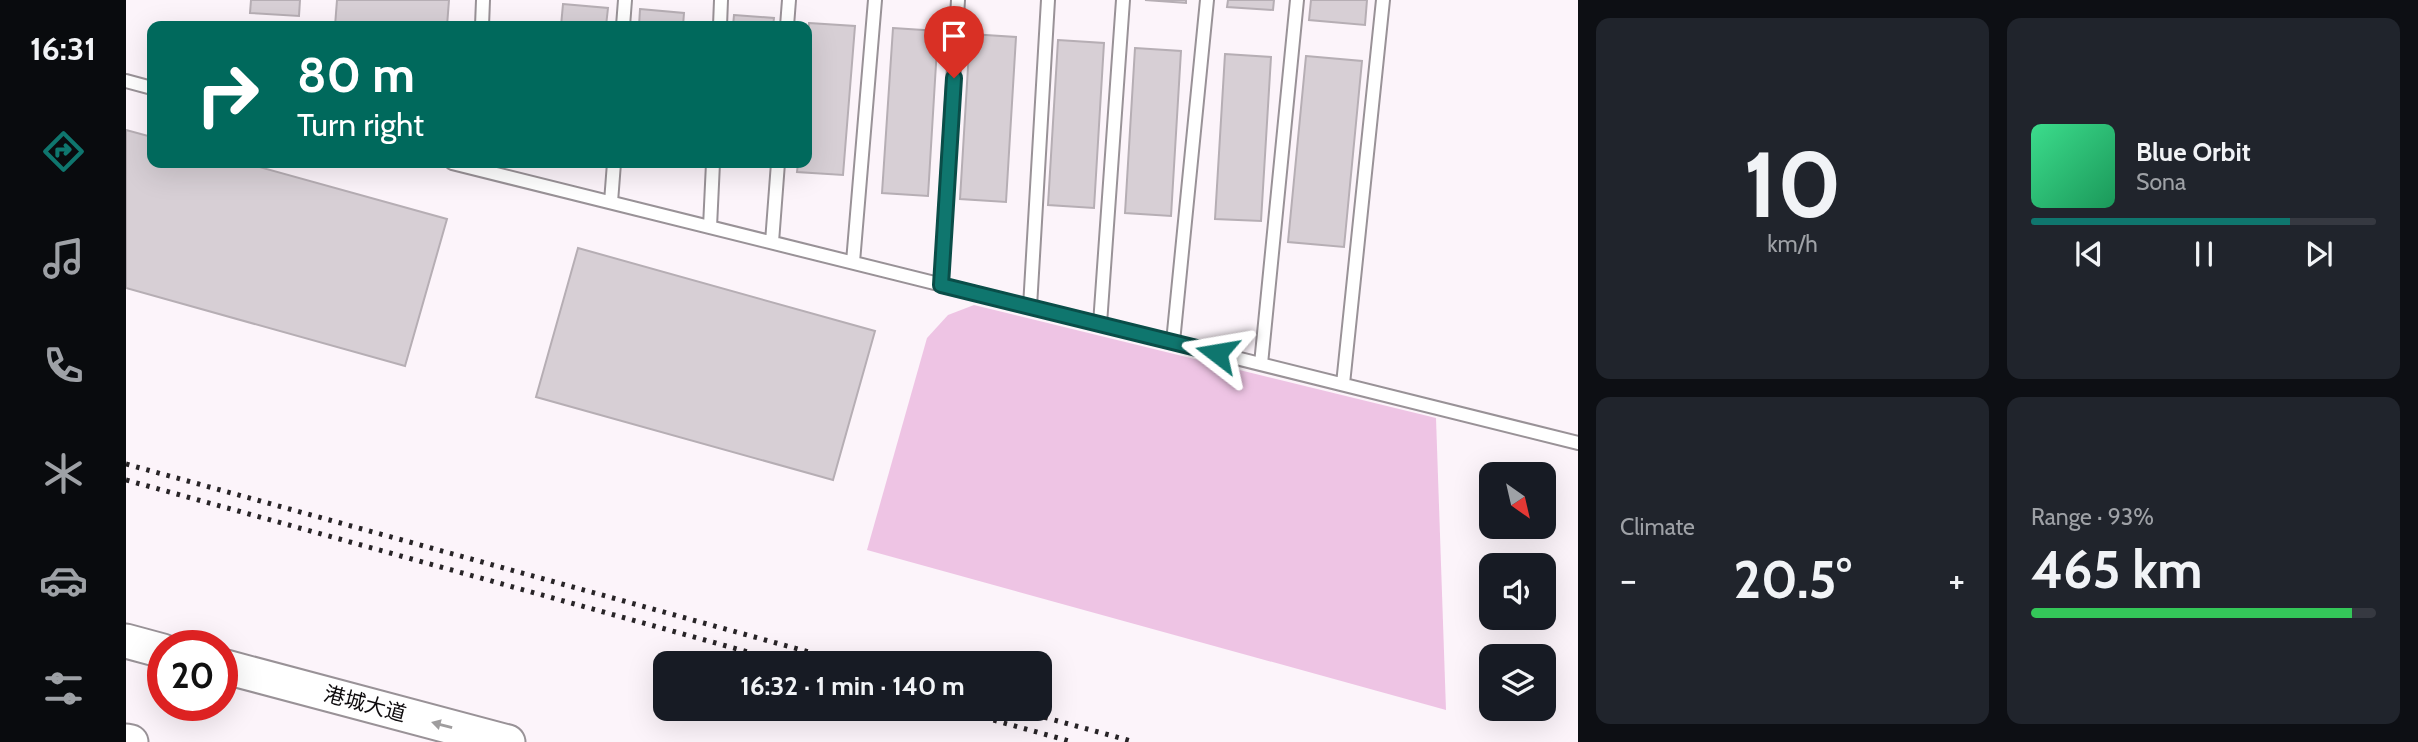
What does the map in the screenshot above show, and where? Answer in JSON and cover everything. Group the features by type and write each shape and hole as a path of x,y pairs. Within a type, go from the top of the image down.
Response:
{"main road":[{"path":"126,641 147,647"},
{"name":"港城大道","path":"238,670 508,742"},
{"path":"126,741 131,742"}],"lane":[{"path":"482,21 483,0"},
{"path":"623,21 625,0"},
{"path":"720,21 722,0"},
{"path":"787,21 789,0"},
{"path":"853,262 875,0"},
{"path":"941,285 958,0"},
{"path":"1030,307 1048,0"},
{"path":"1100,324 1123,0"},
{"path":"1173,342 1207,0"},
{"path":"1261,364 1297,0"},
{"path":"1343,384 1383,0"},
{"path":"126,81 147,87"},
{"path":"483,168 1578,443"},
{"path":"611,202 614,168"},
{"path":"710,227 713,168"},
{"path":"772,242 778,168"}],"shaded area":[{"path":"974,305 1436,418 1446,710 867,550 927,338 948,315"}],"building":[{"path":"251,0 300,0 299,16 250,13"},
{"path":"337,0 449,0 447,21 335,21"},
{"path":"1145,0 1186,0 1186,3"},
{"path":"1228,0 1274,0 1273,10 1227,7"},
{"path":"1311,0 1367,0 1365,25 1309,20"},
{"path":"563,4 608,8 607,21 561,21"},
{"path":"640,9 684,13 683,21 639,21"},
{"path":"734,15 774,18 774,21 733,21"},
{"path":"812,23 855,26 843,175 797,172 797,168 812,168"},
{"path":"893,28 938,31 928,196 882,193"},
{"path":"970,34 1016,37 1006,202 960,199"},
{"path":"1058,40 1104,43 1094,208 1048,205"},
{"path":"1135,48 1181,51 1171,216 1125,213"},
{"path":"1225,54 1271,57 1261,221 1215,219"},
{"path":"1306,56 1362,61 1344,247 1288,242"},
{"path":"126,130 147,136 147,168 263,168 447,219 405,366 126,288"},
{"path":"578,248 875,331 833,480 536,397"}],"railway":[{"path":"126,464 805,651"},
{"path":"126,480 745,651"},
{"path":"1052,719 1135,742"},
{"path":"997,721 1073,742"}],"route":[{"path":"954,78 941,285 1217,353"}]}
